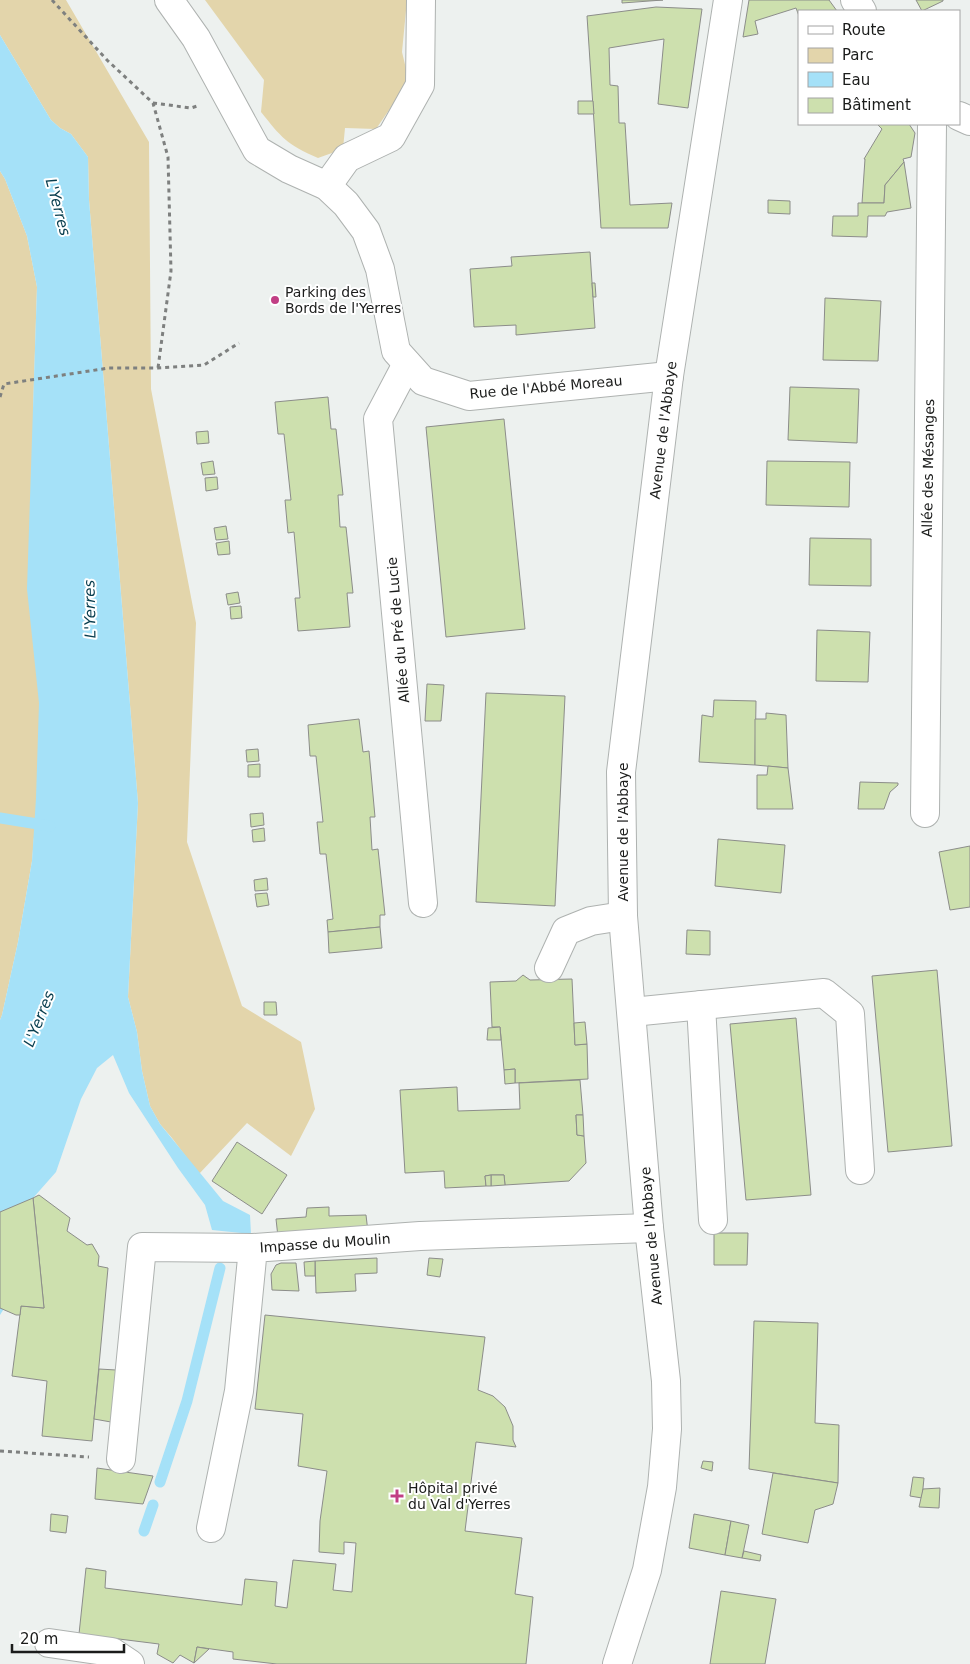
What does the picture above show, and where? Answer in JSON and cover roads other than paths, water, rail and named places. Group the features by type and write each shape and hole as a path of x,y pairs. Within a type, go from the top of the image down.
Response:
{"street":[{"name":"Rue de l'Abbé Moreau","path":"169,0 196,38 256,150 289,169 327,186 346,204 366,231 380,269 396,351 423,381 469,396 669,376"},
{"path":"327,186 347,158 391,137 420,85 421,0"},
{"name":"Avenue de l'Abbaye","path":"617,1664 647,1570 662,1487 667,1429 666,1381 649,1228 623,916 621,772 669,376 728,0"},
{"name":"Allée des Mésanges","path":"925,813 932,125"},
{"name":"Allée du Pré de Lucie","path":"407,364 378,419 423,904"},
{"path":"550,968 566,931 591,921 623,916"},
{"path":"632,1012 824,993 850,1014 860,1170"},
{"path":"702,1005 713,1220"},
{"name":"Impasse du Moulin","path":"211,1528 239,1391 253,1248 420,1236 649,1228"},
{"path":"121,1459 142,1247 253,1248"},
{"path":"48,1643 112,1652 130,1664"}],"water":[{"name":"L'Yerres","path":"0,35 51,120 71,134 88,157 89,200 138,803 128,997 137,1032 142,1071 150,1106 160,1124 223,1201 250,1215 251,1234 212,1230 205,1205 178,1168 129,1093 113,1055 97,1068 81,1099 56,1172 33,1198 40,1214 21,1281 0,1315 0,1020 18,942 32,861 39,703 27,589 37,287 27,236 5,179 0,171"}],"waterway":[{"path":"0,818 50,826"},
{"path":"160,1482 187,1401 220,1268"},
{"path":"144,1531 153,1505"}],"place":[{"name":"Parking des Bords de l'Yerres","path":"275,300"},
{"name":"Hôpital privé du Val d'Yerres","path":"397,1496"}]}
